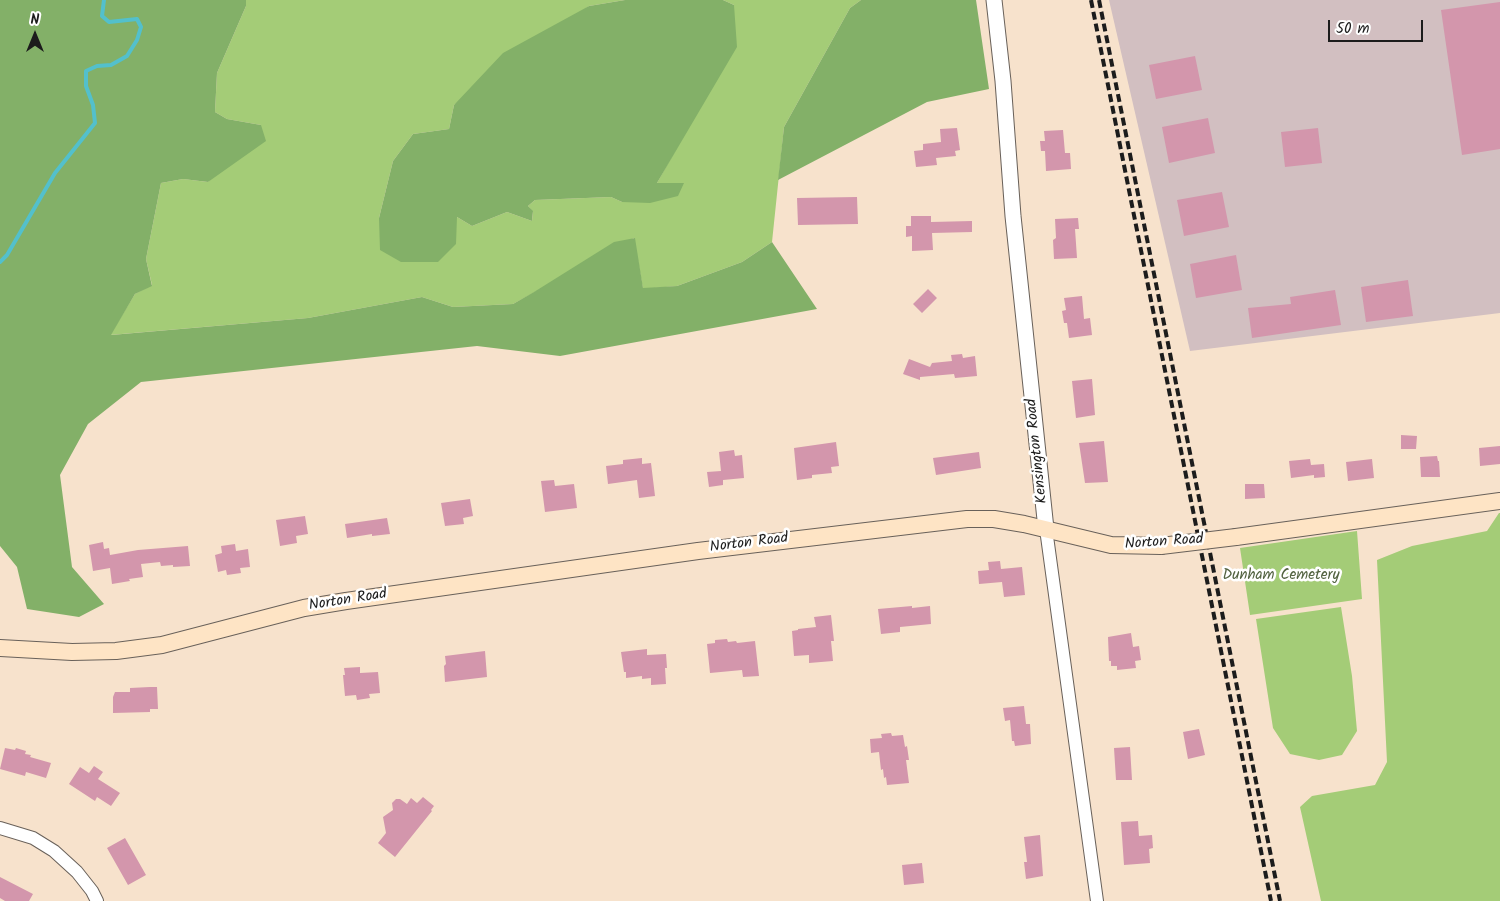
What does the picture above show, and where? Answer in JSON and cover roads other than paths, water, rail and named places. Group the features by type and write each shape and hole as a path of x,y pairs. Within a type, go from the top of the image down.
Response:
{"main road":[{"name":"Norton Road","path":"0,648 72,652 116,651 162,645 304,608 346,601 785,540 967,519 994,519 1046,529 1101,544 1126,547 1161,546 1500,501"}],"street":[{"name":"Kensington Road","path":"994,0 1004,81 1013,216 1046,529 1097,901"},
{"path":"0,828 33,838 54,851 77,872 98,901"}],"waterway":[{"path":"0,262 7,255 55,173 95,123 93,105 86,86 86,71 97,66 111,65 127,56 137,40 141,27 137,19 109,22 102,16 104,0"}],"railway":[{"path":"1091,0 1271,901"},
{"path":"1099,0 1280,901"}],"park label":[{"name":"Dunham Cemetery","path":"1281,576"}]}
